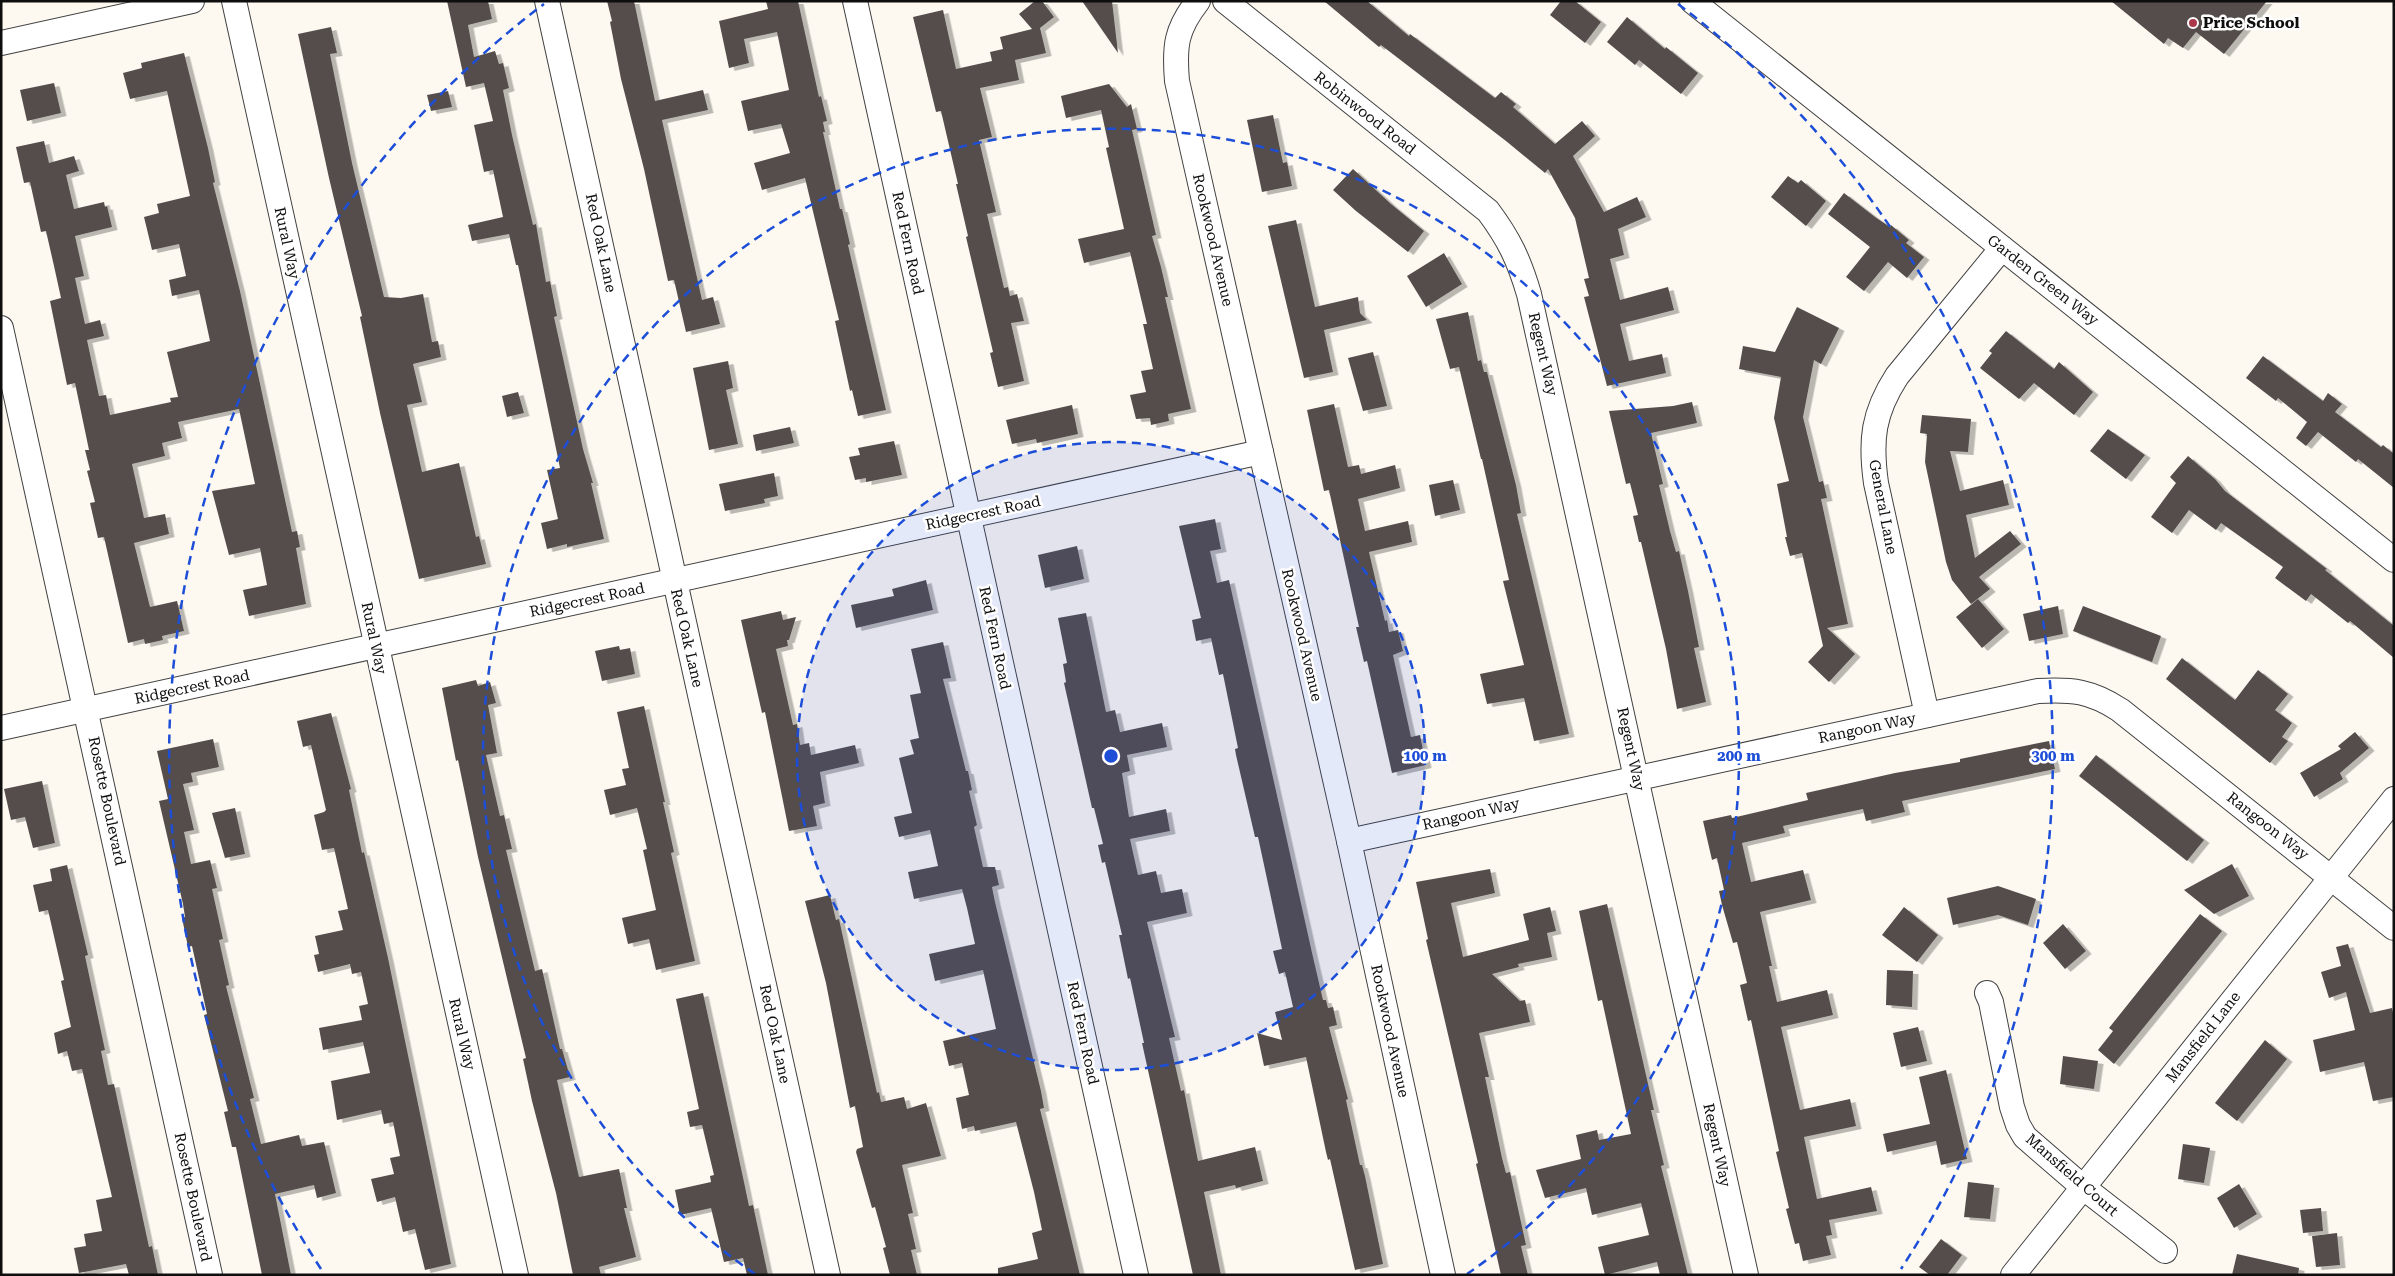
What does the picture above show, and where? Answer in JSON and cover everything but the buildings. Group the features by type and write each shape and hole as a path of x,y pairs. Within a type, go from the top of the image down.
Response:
{"street":[{"path":"1,43 192,1"},
{"name":"Rural Way","path":"234,1 375,647 516,1275"},
{"name":"Red Oak Lane","path":"548,1 828,1275"},
{"name":"Red Fern Road","path":"855,1 1136,1275"},
{"name":"Rookwood Avenue","path":"1198,1 1182,25 1176,42 1177,80 1349,841 1443,1275"},
{"name":"Robinwood Road","path":"1225,1 1488,211 1501,228"},
{"name":"Garden Green Way","path":"1692,1 2394,560"},
{"name":"Regent Way","path":"1501,228 1521,266 1529,294 1746,1275"},
{"name":"General Lane","path":"1927,715 1876,483 1872,456 1875,422 1886,393 1898,376 2002,248"},
{"name":"Rosette Boulevard","path":"3,342 87,710 210,1275"},
{"name":"Ridgecrest Road","path":"1,728 1261,452"},
{"name":"Rangoon Way","path":"1349,841 2038,691 2067,689 2084,692 2106,701 2120,710 2394,928"},
{"name":"Mansfield Lane","path":"2013,1275 2394,799"},
{"name":"Mansfield Court","path":"1986,993 1991,1002 2012,1107 2018,1125 2025,1136 2084,1188 2165,1251"}],"place":[{"name":"Price School","path":"2193,23"}]}
